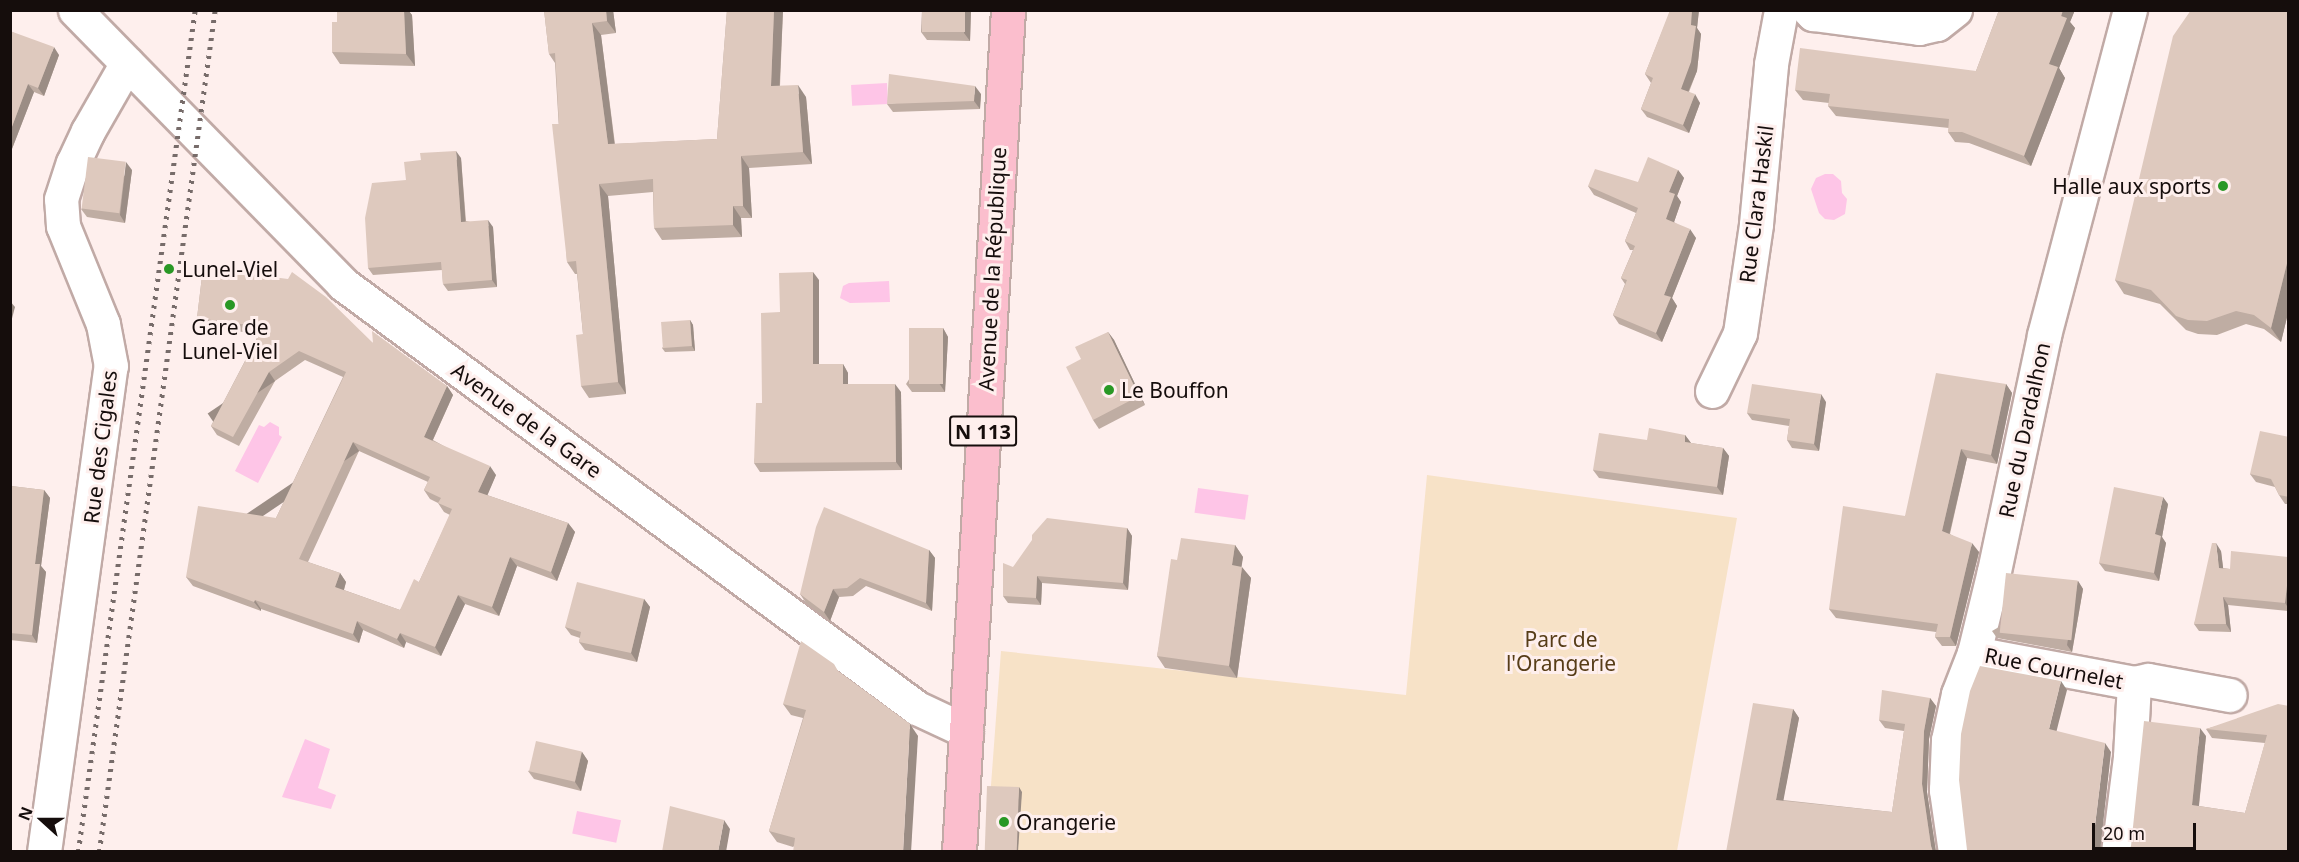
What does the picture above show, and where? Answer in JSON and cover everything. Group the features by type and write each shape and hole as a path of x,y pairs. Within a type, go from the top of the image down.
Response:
{"main road":[{"name":"Avenue de la République","path":"959,852 1008,10"}],"street":[{"name":"Avenue de la Gare","path":"75,10 342,284 917,708 966,731"},
{"name":"Rue Clara Haskil","path":"1712,391 1740,333 1756,224 1771,64 1781,10"},
{"path":"1809,10 1813,14 1919,28 1937,24 1955,10"},
{"name":"Rue du Dardalhon","path":"1955,852 1946,790 1948,740 1958,694 1974,653 2042,344 2130,10"},
{"name":"Rue des Cigales","path":"44,852 111,366 104,324 63,226 61,199 84,139 127,63"},
{"name":"Rue Cournelet","path":"1974,653 2134,683 2148,680 2230,695"},
{"name":"Rue Cournelet","path":"2118,852 2130,757 2134,683"}],"green space":[{"name":"Parc de l'Orangerie","path":"1427,475 1737,518 1677,851 986,852 1001,651 1406,695"}],"shaded area":[{"path":"887,83 888,104 852,106 851,85"},
{"path":"1825,174 1833,174 1841,181 1842,193 1847,199 1845,214 1834,220 1825,219 1819,213 1811,189 1816,178"},
{"path":"889,281 890,302 850,303 840,298 843,286 849,283"},
{"path":"270,422 279,427 279,435 282,437 258,483 235,471 259,425 264,427"},
{"path":"1198,488 1249,495 1245,520 1195,513"},
{"path":"305,739 330,749 318,788 336,795 331,809 282,797"},
{"path":"577,811 621,820 616,843 572,833"}],"building":[{"path":"337,10 404,10 406,54 332,52 332,22 337,22"},
{"path":"544,10 606,10 607,21 592,23 608,144 717,139 727,10 774,10 771,86 798,85 803,152 741,156 743,206 733,206 733,225 654,228 653,179 599,184 618,382 581,386 576,335 583,334 576,261 567,262 552,124 559,124 555,53 549,54"},
{"path":"922,10 965,10 965,32 922,32"},
{"path":"1670,10 1692,10 1691,25 1696,26 1691,62 1681,89 1695,94 1683,125 1641,109 1653,78 1645,74"},
{"path":"1999,10 2063,10 2061,16 2067,18 2049,64 2058,67 2024,156 1962,132 1948,132 1949,119 1828,106 1830,94 1795,90 1800,48 1976,71"},
{"name":"Halle aux sports","path":"2191,10 2289,10 2289,255 2271,328 2254,315 2236,311 2207,321 2188,320 2176,316 2151,290 2115,280 2173,36"},
{"path":"10,31 54,47 38,88 28,84 10,132"},
{"path":"889,74 975,86 974,101 887,104"},
{"path":"456,151 461,222 488,220 492,280 443,284 441,262 368,268 365,218 372,183 406,180 404,162 421,160 420,153"},
{"path":"88,157 126,162 119,213 82,209"},
{"path":"1648,157 1678,170 1669,192 1675,194 1666,219 1690,229 1664,295 1671,297 1656,333 1613,315 1627,280 1621,278 1635,246 1625,241 1638,208 1588,186 1595,169 1638,182"},
{"path":"203,268 288,279 292,272 326,297 373,343 372,331 447,386 424,437 490,466 478,492 568,523 551,572 510,557 492,607 458,595 435,647 400,633 397,639 357,621 353,634 186,577 198,506 276,518 346,372 299,351 269,372 233,437 211,426 263,327 197,318","holes":["353,442 430,477 424,490 441,498 438,503 452,509 419,582 414,579 400,610 335,587 340,573 299,559"]},
{"path":"813,272 813,364 843,364 843,384 895,384 896,462 754,463 756,403 762,403 761,313 780,312 779,273"},
{"path":"690,320 692,346 663,348 661,322"},
{"path":"909,328 943,328 943,384 909,384"},
{"name":"Le Bouffon","path":"1108,332 1139,396 1093,420 1066,367 1081,359 1075,347"},
{"path":"1936,373 2006,384 1991,455 1961,449 1942,531 1972,543 1950,637 1935,637 1938,624 1829,609 1843,506 1905,516"},
{"path":"1752,384 1821,394 1814,444 1787,440 1790,419 1747,413"},
{"path":"1649,428 1685,435 1685,442 1723,448 1717,487 1593,470 1599,433 1647,440"},
{"path":"2260,431 2289,437 2289,497 2279,495 2271,479 2250,474"},
{"path":"11,486 44,490 35,564 40,564 32,635 10,633"},
{"path":"2114,487 2163,497 2155,534 2161,536 2154,573 2099,563"},
{"path":"824,507 929,550 926,603 860,578 847,588 833,589 824,612 800,594 816,527"},
{"path":"1047,518 1127,528 1123,583 1037,576 1036,598 1003,596 1003,563 1013,567 1032,540 1032,535"},
{"path":"1181,538 1235,545 1232,565 1242,567 1229,666 1157,656 1171,559 1177,560"},
{"path":"2212,543 2216,543 2219,568 2230,569 2231,551 2289,557 2285,603 2223,597 2226,624 2194,624"},
{"path":"2006,573 2078,581 2071,640 2000,633"},
{"path":"577,582 644,599 631,653 579,642 581,632 565,627"},
{"path":"801,641 910,724 903,852 793,852 795,838 769,831 806,710 783,704"},
{"path":"1980,666 2061,681 2049,729 2105,743 2093,842 2096,852 1965,852 1967,850 1959,780 1961,734 1970,691"},
{"path":"1882,690 1930,698 1924,731 1922,784 1933,852 1783,852 1767,850 1767,852 1726,852 1753,703 1793,709 1776,800 1892,812 1905,724 1879,720"},
{"path":"2278,704 2289,706 2289,852 2128,852 2131,846 2144,721 2200,728 2192,805 2245,813 2267,735 2206,729"},
{"path":"536,741 582,752 575,782 529,771"},
{"name":"Orangerie","path":"987,786 1019,787 1017,852 985,852"},
{"path":"670,806 724,820 718,852 662,852"}],"railway":[{"path":"78,852 195,10"},
{"path":"99,852 215,10"}],"place":[{"name":"Halle aux sports","path":"2223,186"},
{"name":"Lunel-Viel","path":"169,269"},
{"name":"Gare de Lunel-Viel","path":"230,305"},
{"name":"Le Bouffon","path":"1109,390"},
{"name":"Orangerie","path":"1004,822"}]}
